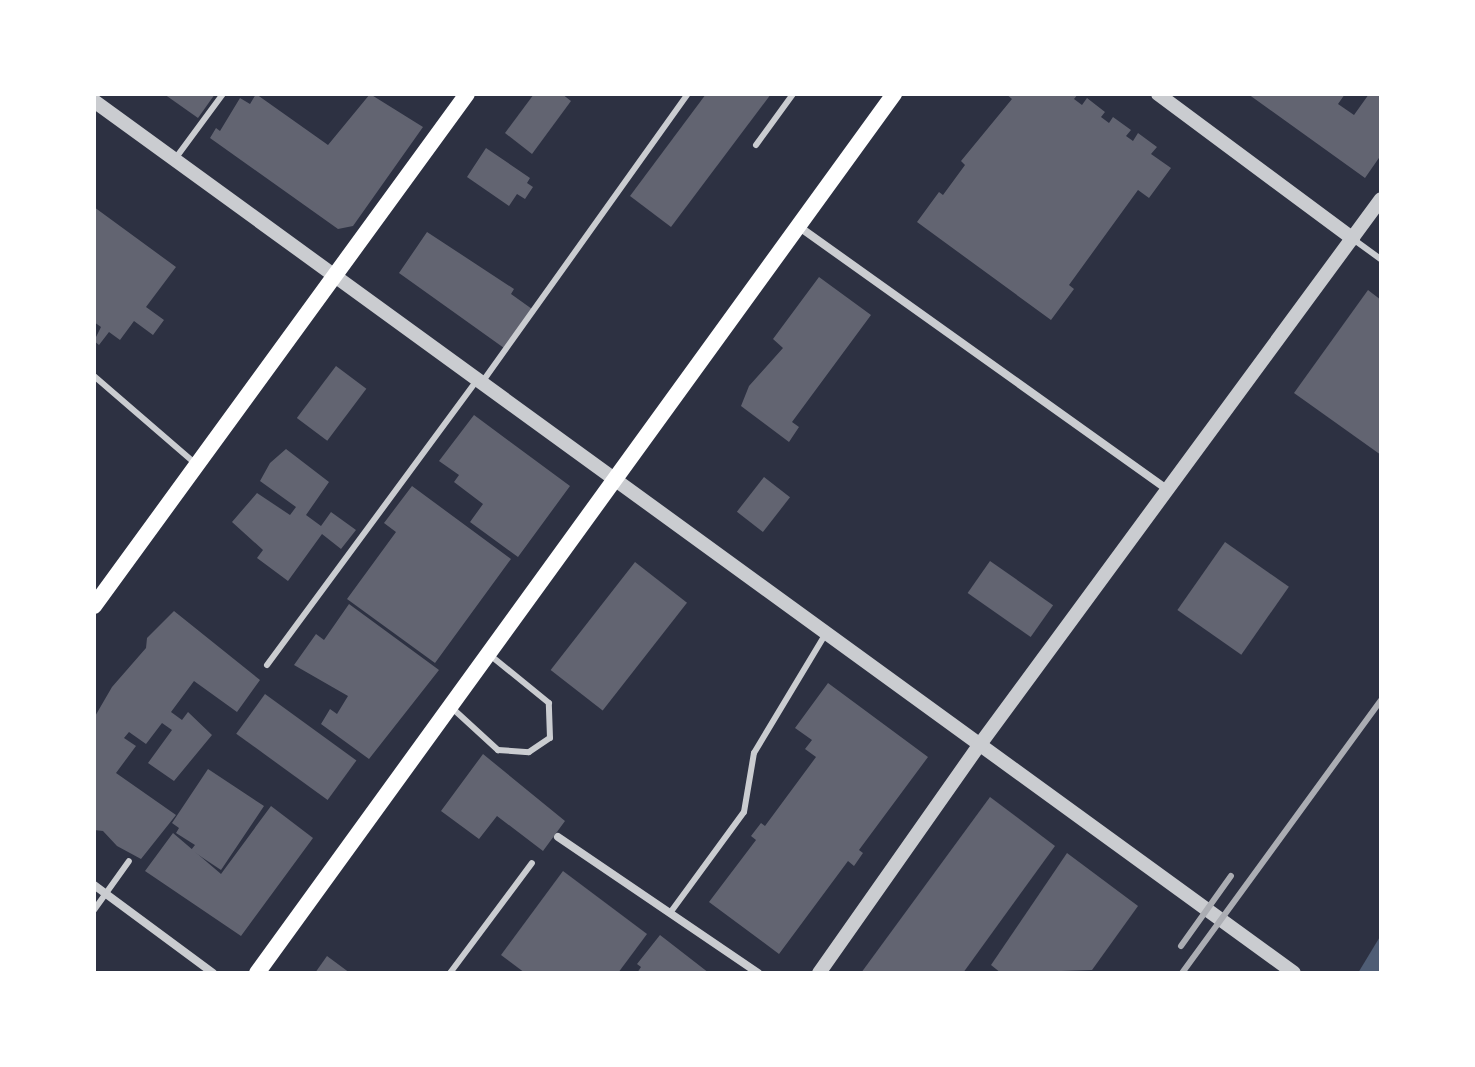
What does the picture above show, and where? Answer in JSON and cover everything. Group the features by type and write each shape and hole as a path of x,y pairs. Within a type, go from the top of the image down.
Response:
{"main road":[{"path":"94,606 467,94"},
{"path":"257,973 894,94"}],"street":[{"path":"1158,94 1353,239"},
{"path":"94,101 1291,972"},
{"path":"819,973 978,747 1170,491 1381,199"},
{"path":"798,226 1170,491"},
{"path":"558,837 758,973"},
{"path":"94,885 213,973"}],"lane":[{"path":"175,159 223,94"},
{"path":"267,665 479,382 688,94"},
{"path":"756,145 793,94"},
{"path":"1353,239 1381,259"},
{"path":"94,376 196,464"},
{"path":"670,913 744,812 754,753 825,635"},
{"path":"451,707 498,750 529,752 550,738 549,703 490,655"},
{"path":"94,910 129,861"},
{"path":"450,973 532,863"}],"water":[{"path":"1381,935 1381,973 1358,973"}],"building":[{"path":"164,94 215,94 198,118"},
{"path":"256,94 328,145 370,94 423,127 353,226 338,229 210,138 216,128 220,131 240,98 250,104"},
{"path":"534,94 562,94 571,101 532,154 505,133"},
{"path":"706,94 771,94 671,227 630,196"},
{"path":"1006,94 1078,94 1074,99 1082,105 1087,98 1105,112 1101,117 1109,123 1113,117 1131,130 1126,136 1133,141 1138,133 1157,147 1151,154 1171,168 1149,198 1138,190 1069,285 1074,289 1051,320 917,222 939,192 943,195 965,165 961,161 1012,99"},
{"path":"1248,94 1345,94 1338,104 1354,115 1369,94 1381,94 1381,155 1365,178"},
{"path":"486,148 530,178 527,183 533,187 525,199 517,194 509,206 467,177"},
{"path":"94,207 176,267 146,307 164,320 153,335 134,321 120,340 109,332 99,345 94,341 101,327 94,322"},
{"path":"427,232 514,289 511,294 532,309 504,348 399,273"},
{"path":"819,277 871,315 792,422 799,427 789,442 741,406 749,386 783,348 773,339"},
{"path":"1368,290 1381,300 1381,455 1294,393"},
{"path":"336,366 366,389 327,441 297,418"},
{"path":"474,415 570,486 518,557 470,522 483,504 454,482 459,475 439,461"},
{"path":"286,449 329,482 306,515 321,526 331,512 356,530 341,549 322,534 288,581 257,558 263,550 232,522 257,493 290,515 296,507 260,481 270,463"},
{"path":"764,477 790,497 763,532 737,512"},
{"path":"412,486 511,559 435,663 347,599 396,532 384,523"},
{"path":"1225,542 1289,587 1241,655 1177,610"},
{"path":"990,561 1053,605 1031,637 968,593"},
{"path":"635,562 687,603 603,711 551,670"},
{"path":"349,604 439,670 369,759 321,724 330,709 337,714 348,696 294,665 316,634 324,640"},
{"path":"174,611 260,680 237,712 194,681 171,712 182,720 188,712 212,735 174,781 148,763 172,730 162,723 146,744 129,732 124,738 136,746 116,773 176,815 141,859 117,846 103,831 94,830 94,718 112,687 146,648 147,638"},
{"path":"828,683 928,757 859,850 863,853 854,866 848,861 779,954 709,902 756,840 751,836 761,823 765,826 816,757 805,749 812,740 795,728"},
{"path":"265,694 356,760 328,800 236,734"},
{"path":"483,754 565,821 543,851 497,816 479,839 441,811"},
{"path":"208,769 264,806 221,870 191,850 195,845 176,833 179,828 172,823"},
{"path":"990,797 1055,846 963,973 861,973"},
{"path":"271,806 313,838 241,936 145,871 173,833 221,874"},
{"path":"1067,853 1138,906 1092,970 1001,973 991,965"},
{"path":"563,871 647,934 618,973 525,973 501,955"},
{"path":"660,935 709,973 637,973 641,967 637,964"},
{"path":"327,956 350,973 315,973"}],"railway":[{"path":"1182,973 1381,700"},
{"path":"1181,946 1231,876"}]}
